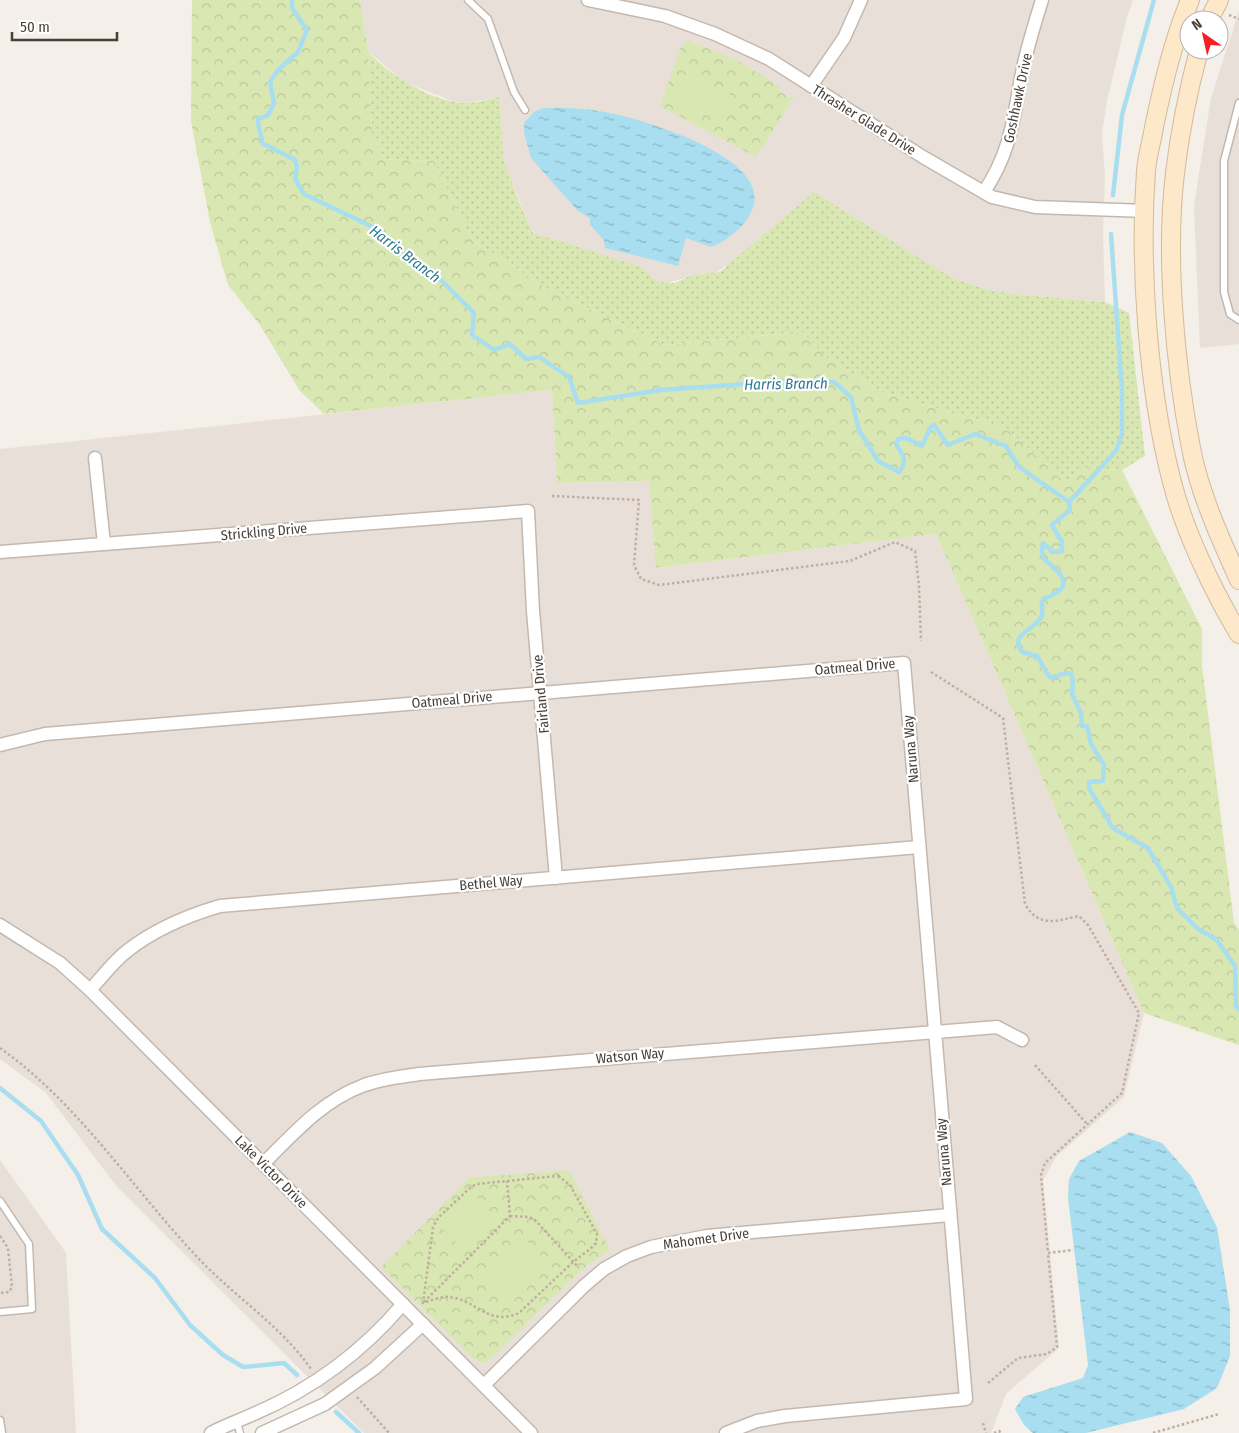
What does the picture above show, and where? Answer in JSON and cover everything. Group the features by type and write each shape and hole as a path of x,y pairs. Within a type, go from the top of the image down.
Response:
{"main road":[{"path":"1190,0 1178,27 1161,94 1146,170 1144,254 1150,346 1161,435 1172,484 1192,540 1239,634"},
{"path":"1196,60 1186,99 1175,174 1171,257 1178,351 1191,450 1217,531 1239,580"}],"street":[{"name":"Thrasher Glade Drive","path":"588,0 664,16 715,34 769,59 984,192 1009,202 1036,207 1146,211"},
{"path":"810,86 844,38 861,0"},
{"name":"Goshhawk Drive","path":"984,192 1007,150 1025,59 1042,0"},
{"path":"96,458 104,544"},
{"name":"Strickling Drive","path":"0,552 528,511"},
{"name":"Fairland Drive","path":"528,511 533,611 556,878"},
{"name":"Oatmeal Drive","path":"0,745 45,734 904,663"},
{"name":"Naruna Way","path":"726,1433 757,1422 785,1416 966,1398 904,663"},
{"name":"Bethel Way","path":"90,990 126,952 148,937 170,924 220,906 919,847"},
{"name":"Lake Victor Drive","path":"0,925 60,963 90,990 531,1433"},
{"name":"Watson Way","path":"263,1164 299,1128 332,1102 363,1086 419,1074 997,1027 1022,1040"},
{"name":"Mahomet Drive","path":"484,1386 584,1286 604,1269 628,1256 651,1247 707,1236 950,1215"},
{"path":"211,1433 312,1385 342,1365 366,1344 404,1304"},
{"path":"262,1433 325,1404 375,1368 423,1324"}],"lane":[{"path":"468,0 488,19 514,92 525,110"},
{"path":"1239,103 1224,162 1224,292 1230,314 1239,320"},
{"path":"0,1201 28,1244 32,1309 0,1312"},
{"path":"0,1420 2,1433"},
{"path":"236,1420 240,1433"}],"path":[{"path":"1223,7 1239,19"},
{"path":"552,496 639,500 634,565 641,579 658,585 850,562 895,542 915,552 920,586 921,641"},
{"path":"931,672 1003,718 1024,904 1037,919 1055,922 1079,916 1084,920 1138,1013 1122,1093 1045,1162 1041,1175 1056,1347 1047,1354 1018,1358 988,1383"},
{"path":"0,1048 49,1090 111,1155 179,1238 212,1272 285,1339 312,1369"},
{"path":"1035,1065 1087,1124"},
{"path":"558,1176 570,1185 598,1238 590,1249 573,1262 519,1313 511,1316 491,1316 448,1296 423,1303 433,1228 438,1218 471,1187 558,1176"},
{"path":"507,1181 510,1216"},
{"path":"423,1303 510,1216 529,1217 535,1220 579,1268"},
{"path":"0,1236 8,1248 12,1287 9,1292 0,1293"},
{"path":"1048,1253 1073,1250"},
{"path":"356,1395 388,1433"},
{"path":"1153,1433 1219,1414"},
{"path":"983,1423 986,1433"},
{"path":"994,1433 999,1431 1001,1433"}],"shaded area":[{"path":"360,0 1133,0 1127,17 1107,101 1102,133 1105,177 1103,230 1105,302 989,290 958,280 935,268 725,266 714,274 704,273 666,283 658,282 642,267 537,235 531,229 506,167 503,155 500,97 466,103 455,102 404,82 368,51"},
{"path":"1239,11 1239,344 1200,348 1194,206 1211,98 1223,60 1229,60 1229,42"},
{"path":"552,390 557,483 649,481 657,568 936,534 1144,1013 1124,1097 1056,1157 1043,1180 1059,1348 1006,1394 991,1433 364,1433 117,1187 46,1093 0,1059 0,449"},
{"path":"0,1160 66,1253 76,1433 0,1433"}],"green space":[{"path":"192,0 360,0 368,51 372,133 383,159 434,161 471,239 544,287 664,345 802,332 827,358 881,392 1007,429 1064,482 1088,468 1122,470 1202,629 1202,665 1234,923 1239,929 1239,1045 1144,1013 936,534 656,568 649,481 557,483 552,390 324,414 300,391 260,325 228,285 210,222 191,121"},
{"path":"687,40 739,61 779,86 779,91 790,98 796,94 756,157 660,106 681,47"},
{"path":"368,51 399,78 426,93 440,98 466,103 500,97 503,156 517,197 533,233 642,267 658,282 675,283 692,275 720,272 814,192 935,268 958,280 989,290 1014,294 1105,302 1129,313 1145,456 1122,470 1088,468 1064,482 1007,429 881,392 827,358 802,332 664,345 544,287 471,239 434,161 383,159 372,133"},
{"path":"685,75 730,94 720,120 674,102"},
{"path":"569,1170 610,1250 589,1264 488,1361 481,1363 474,1359 381,1267 469,1178"},
{"path":"475,1196 494,1215 461,1247 442,1228"},
{"path":"525,1239 550,1265 508,1306 483,1280"}],"water":[{"path":"543,108 581,109 619,115 682,135 706,147 729,160 745,175 754,192 752,210 749,216 724,241 711,247 686,238 678,266 605,248 604,240 590,225 590,218 578,211 531,158 524,133 524,123 534,112"},
{"path":"1130,1132 1162,1143 1191,1176 1217,1227 1230,1310 1230,1356 1217,1388 1184,1409 1086,1433 1033,1433 1024,1425 1015,1409 1023,1397 1083,1378 1088,1365 1068,1198 1069,1179 1079,1161"}],"waterway":[{"name":"Harris Branch","path":"292,0 292,8 307,30 298,52 278,70 270,82 274,103 268,115 258,119 262,143 295,160 297,166 295,179 304,194 377,229 437,276 474,313 472,335 494,350 510,344 526,359 539,357 569,377 578,403 661,390 787,381 834,382 851,397 859,430 878,461 899,472 904,461 896,444 898,439 906,438 922,446 930,428 934,425 948,445 975,434 1006,446 1019,467 1069,502 1070,510 1052,525 1062,542 1062,551 1053,552 1043,543 1042,549 1044,559 1063,578 1063,587 1043,599 1042,615 1035,625 1021,636 1019,645 1022,652 1037,656 1051,678 1066,673 1071,674 1073,681 1072,694 1081,713 1082,726 1087,726 1091,744 1104,765 1103,781 1089,782 1089,788 1113,828 1148,848 1171,887 1177,908 1198,929 1216,939 1235,966 1236,1007 1239,1009"},
{"path":"1113,195 1122,115 1154,0"},
{"path":"1069,502 1116,451 1122,434 1122,391 1111,234"},
{"path":"0,1088 41,1121 78,1175 102,1229 155,1278 190,1325 223,1355 243,1367 284,1363 297,1375"},
{"path":"336,1412 359,1433"}]}
